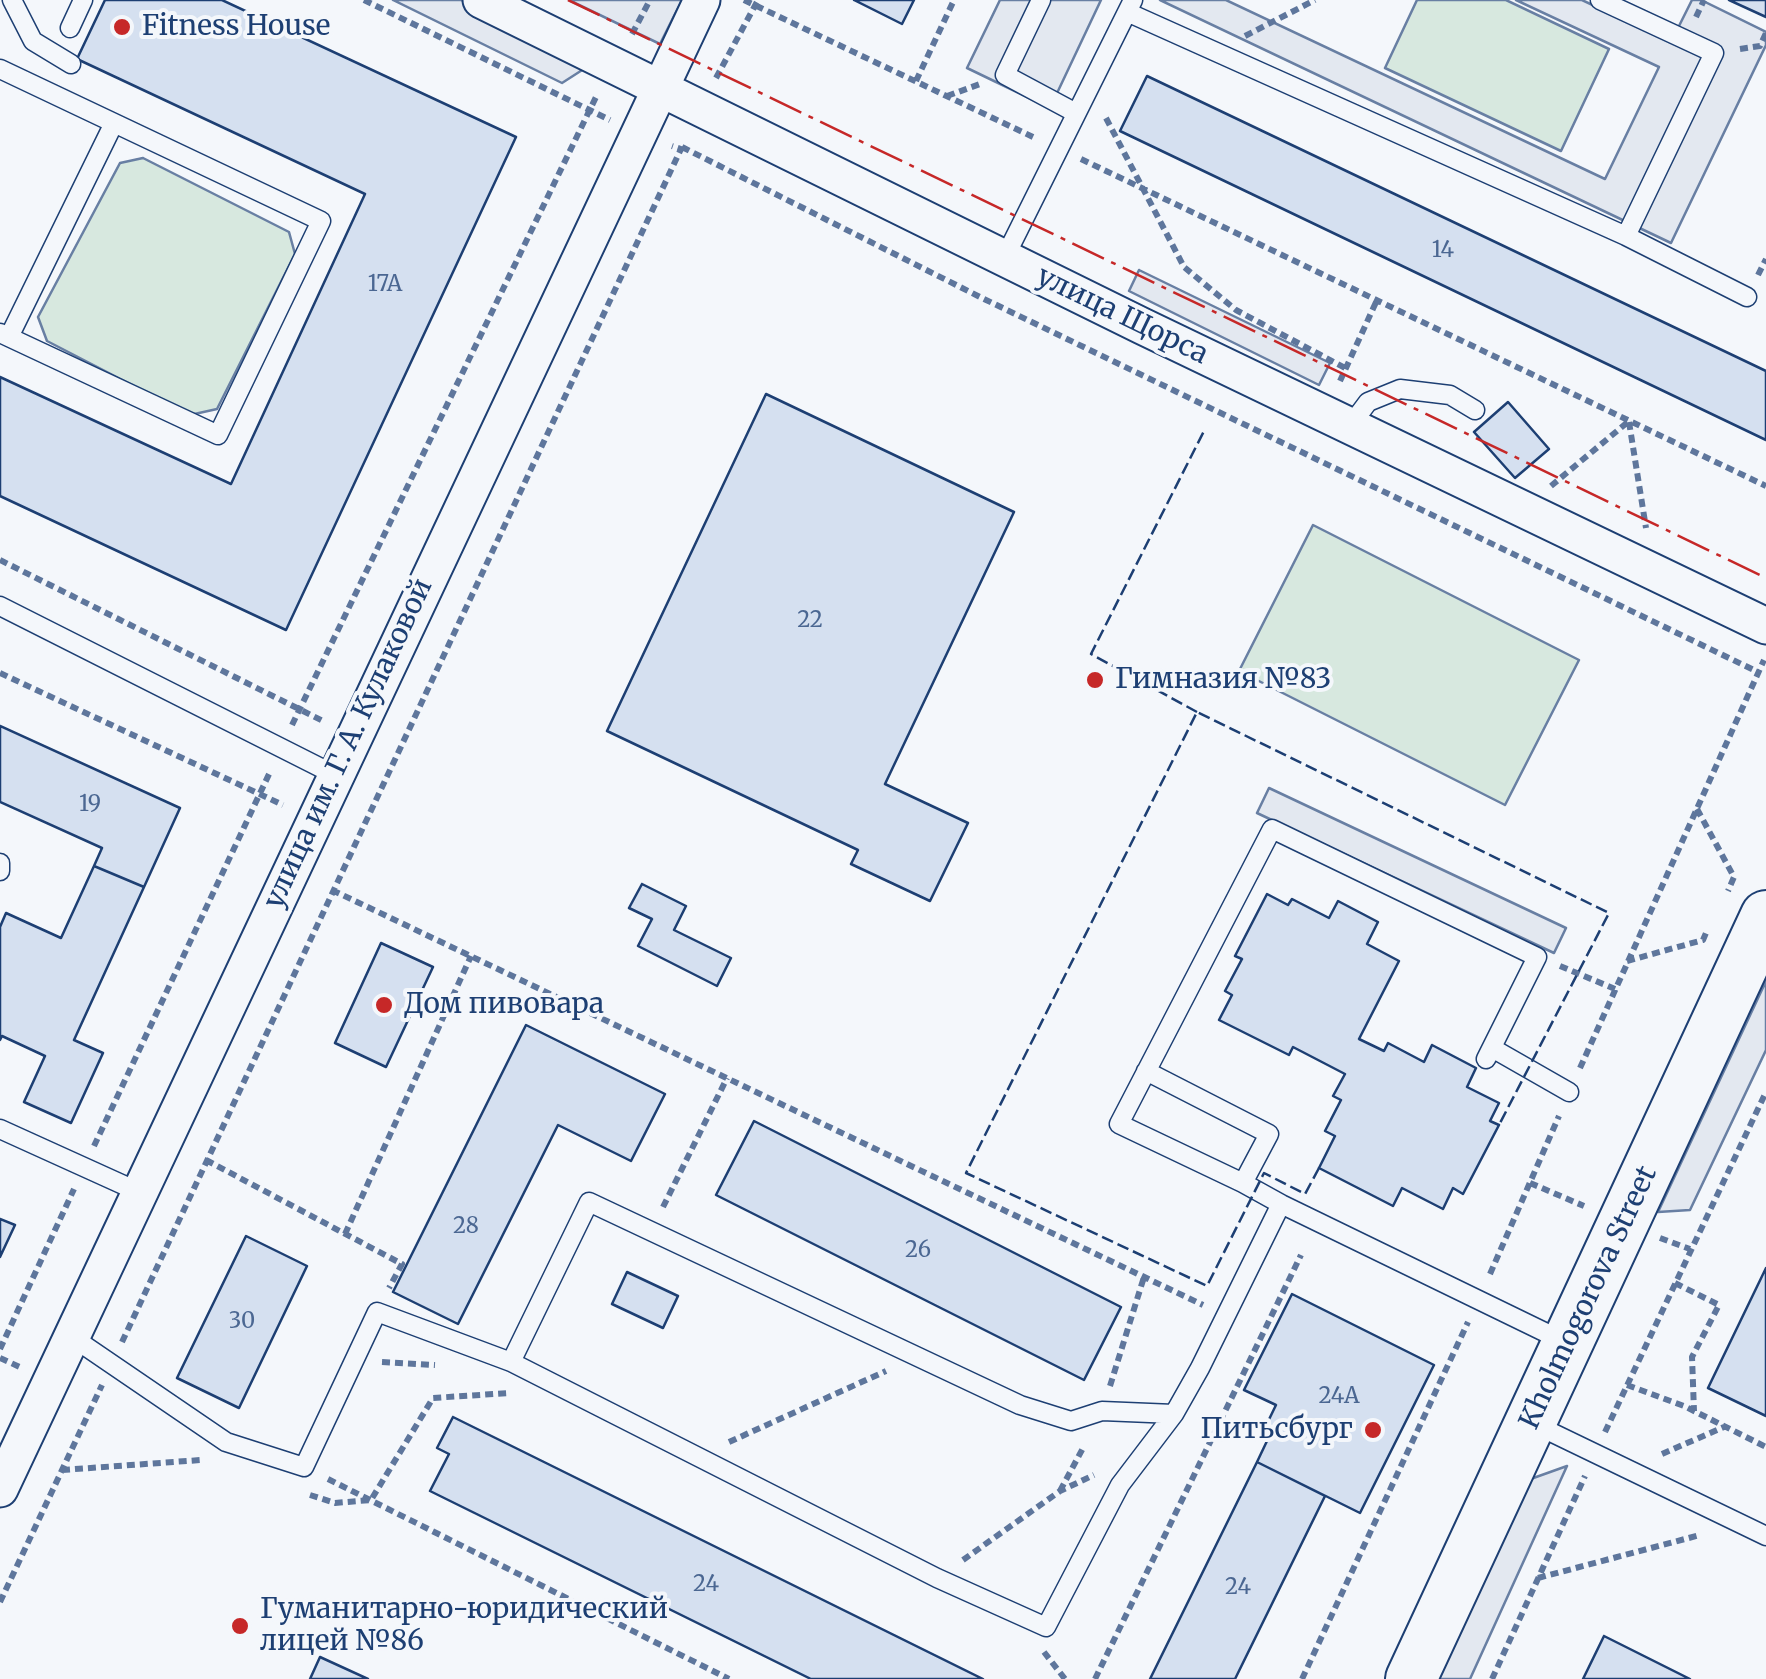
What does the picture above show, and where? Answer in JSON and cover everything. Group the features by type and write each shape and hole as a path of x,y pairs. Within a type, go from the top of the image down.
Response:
{"main road":[{"name":"Kholmogorova Street","path":"1411,1679 1568,1344 1746,904"}],"street":[{"name":"улица им. Г. А. Кулаковой","path":"0,1489 657,87 702,0"},
{"name":"улица Щорса","path":"490,2 1336,420 1766,626"}],"lane":[{"path":"12,0 33,41 71,64"},
{"path":"70,28 83,0"},
{"path":"1041,0 1005,75 1076,113"},
{"path":"1600,0 1714,53 1626,236"},
{"path":"1004,257 1130,6 1215,52 1626,236 1747,297"},
{"path":"0,68 320,221 218,434 4,335 114,123"},
{"path":"1336,420 1400,390 1450,395 1475,410"},
{"path":"0,606 335,775"},
{"path":"1568,1344 1119,1124 1272,829 1537,956 1489,1054 1570,1092"},
{"path":"0,862 0,871"},
{"path":"1146,1072 1269,1134 1243,1184"},
{"path":"0,1130 139,1192"},
{"path":"511,1362 589,1202 1020,1405 1072,1421 1102,1411 1174,1414"},
{"path":"72,1337 226,1442 304,1468 377,1312 511,1362 937,1578 1046,1627 1120,1485 1174,1414 1281,1204"},
{"path":"1532,1423 1766,1536"}],"path":[{"path":"0,1602 682,149 364,0"},
{"path":"744,0 757,2 1766,486"},
{"path":"916,81 954,0"},
{"path":"1215,52 1315,0"},
{"path":"1114,102 1105,117 1184,267 1236,310 1347,368"},
{"path":"982,298 1758,672 1478,1300 1302,1679"},
{"path":"1336,420 1347,368 1377,300"},
{"path":"0,560 395,756"},
{"path":"0,673 357,838"},
{"path":"1696,808 1746,904"},
{"path":"332,890 1263,1334"},
{"path":"1627,961 1703,940 1711,924"},
{"path":"346,1234 471,956"},
{"path":"1537,956 1615,988"},
{"path":"651,1231 727,1078"},
{"path":"1492,1679 1766,1092"},
{"path":"206,1160 402,1264 377,1312"},
{"path":"1252,1263 1364,1244"},
{"path":"1095,1679 1301,1255"},
{"path":"1674,1283 1718,1305 1692,1357 1694,1411"},
{"path":"695,1456 877,1377 910,1352"},
{"path":"1627,1385 1694,1411 1766,1447"},
{"path":"371,1500 434,1398 525,1392"},
{"path":"1627,1469 1725,1427"},
{"path":"62,1470 203,1459 252,1450"},
{"path":"304,1468 730,1679"},
{"path":"937,1578 1090,1474 1120,1485"},
{"path":"1538,1578 1740,1524"}],"shaded area":[{"path":"393,0 461,0 590,65 562,83"},
{"path":"569,0 682,0 660,44"},
{"path":"1000,0 1101,0 1050,108 967,68"},
{"path":"1160,0 1226,0 1605,179 1659,67 1516,0 1582,0 1671,42 1692,0 1701,0 1766,32 1766,45 1671,243"},
{"path":"1417,0 1506,0 1609,49 1561,151 1385,68"},
{"path":"143,158 289,232 295,254 217,409 190,415 47,341 38,317 120,163"},
{"path":"1139,270 1330,363 1319,385 1129,291"},
{"path":"1313,525 1579,660 1505,805 1239,671"},
{"path":"1269,788 1566,928 1554,953 1257,813"},
{"path":"1766,981 1766,1050 1690,1210 1658,1212"},
{"path":"1567,1466 1470,1679 1435,1679 1525,1481"}],"building":[{"path":"105,0 222,0 516,137 286,630 0,496 0,377 231,484 365,194 77,59"},
{"path":"854,0 914,0 902,24"},
{"path":"1729,0 1766,0 1766,17"},
{"path":"1147,76 1766,371 1766,440 1120,131"},
{"path":"766,394 1014,512 885,784 968,823 930,901 851,864 858,850 607,731"},
{"path":"1508,402 1549,449 1515,478 1474,432"},
{"path":"0,726 180,808 144,887 94,866 102,848 0,802"},
{"path":"94,866 144,887 74,1040 103,1053 71,1123 24,1102 45,1056 2,1036 0,1040 0,927 6,913 61,938"},
{"path":"642,884 686,906 674,930 731,958 717,986 638,946 652,919 629,908"},
{"path":"1267,894 1288,905 1292,899 1329,918 1338,901 1378,922 1367,944 1399,961 1359,1039 1384,1051 1388,1043 1424,1062 1432,1045 1476,1068 1467,1087 1499,1103 1490,1121 1499,1125 1463,1194 1453,1188 1443,1209 1402,1188 1393,1206 1319,1168 1335,1136 1325,1131 1341,1100 1333,1096 1345,1074 1293,1047 1289,1055 1219,1020 1232,995 1225,991 1242,959 1235,956"},
{"name":"Дом пивовара","path":"381,943 433,967 386,1067 335,1043"},
{"path":"526,1025 665,1094 631,1161 558,1125 458,1324 393,1292"},
{"path":"754,1121 1121,1307 1084,1380 716,1195"},
{"path":"0,1219 15,1225 0,1257"},
{"path":"246,1236 307,1266 239,1408 177,1378"},
{"path":"1766,1268 1766,1416 1708,1388"},
{"path":"627,1272 678,1296 663,1328 612,1304"},
{"path":"1292,1294 1434,1365 1360,1513 1257,1462 1267,1441 1260,1438 1276,1405 1244,1390"},
{"path":"453,1417 983,1679 811,1679 430,1491 449,1454 437,1448"},
{"path":"1257,1462 1325,1496 1235,1679 1150,1679"},
{"path":"1604,1636 1690,1679 1583,1679"},
{"path":"320,1657 368,1679 310,1679"}],"fence":[{"path":"1197,712 1091,654 1204,431"},
{"path":"1319,1168 1305,1194 1264,1173 1207,1286 966,1173 1197,712 1609,913 1499,1125"}],"power":[{"path":"568,0 1766,578"}],"place":[{"name":"Fitness House","path":"122,27"},
{"name":"Гимназия №83","path":"1095,680"},
{"name":"Дом пивовара","path":"384,1005"},
{"name":"Питьсбург","path":"1373,1430"},
{"name":"Гуманитарно-юридический лицей №86","path":"240,1626"}]}
